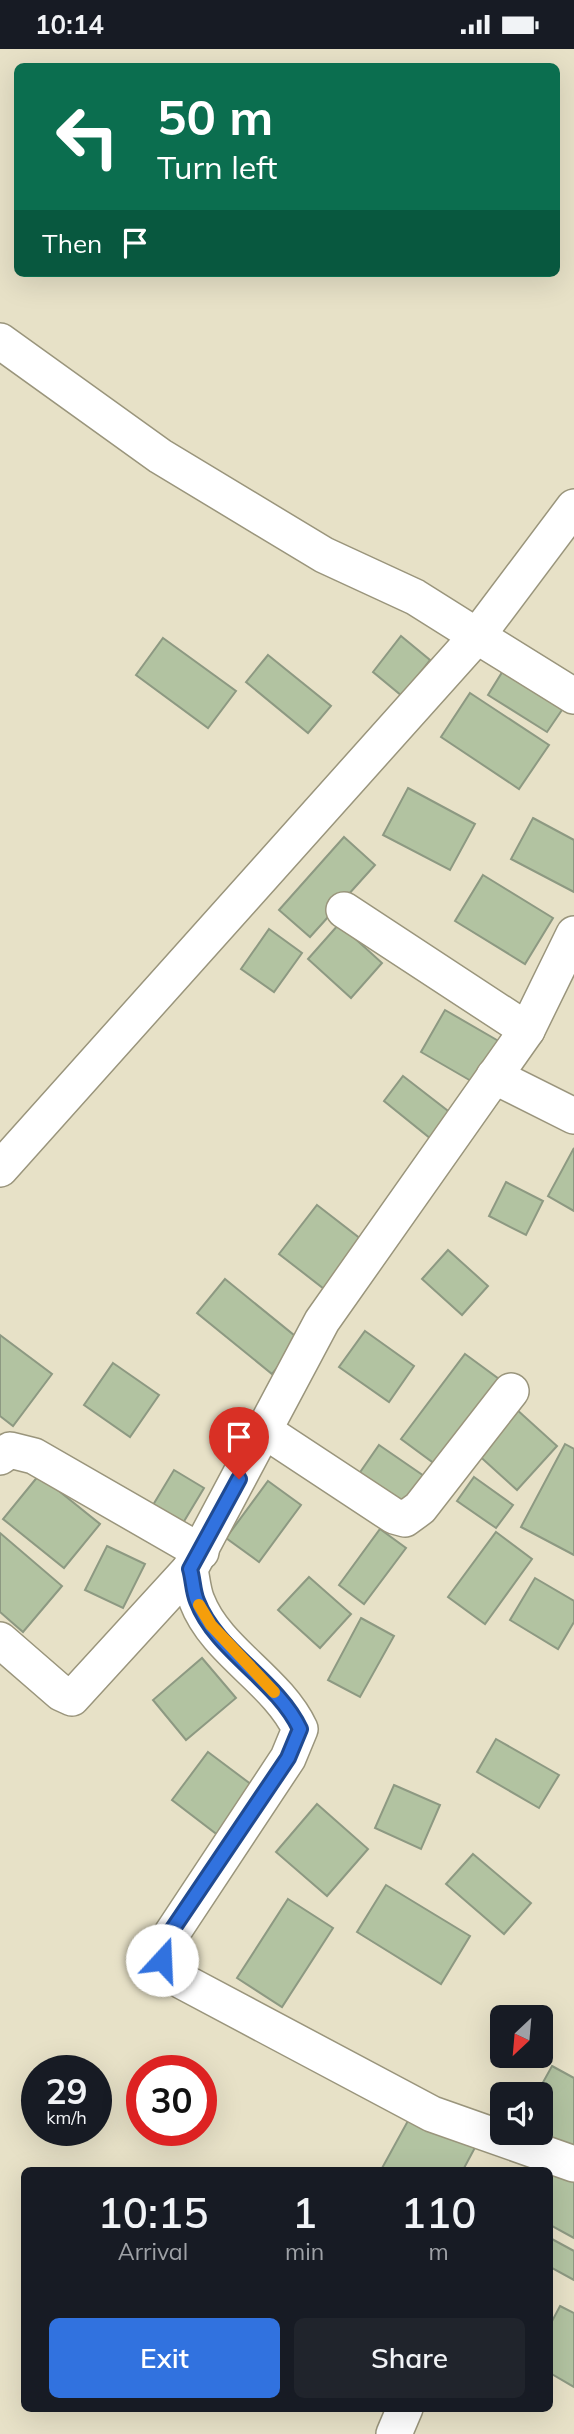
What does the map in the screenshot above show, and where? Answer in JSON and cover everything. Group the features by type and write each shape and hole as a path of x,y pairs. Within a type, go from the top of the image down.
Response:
{"street":[{"path":"0,341 160,456 324,555 415,597 574,696"},
{"path":"0,1169 477,636 574,507"},
{"path":"344,909 527,1030"},
{"path":"0,1640 61,1693 72,1698 196,1560 322,1321 527,1030 574,934"},
{"path":"494,1076 574,1116"},
{"path":"265,1431 394,1516 405,1519 420,1508 511,1391"},
{"path":"0,1457 10,1450 19,1450 34,1456 196,1560"},
{"path":"196,1560 197,1601 211,1625 281,1699 300,1729 288,1758 166,1939 161,1950 162,1960 169,1971 182,1980 510,2157 574,2164"},
{"path":"394,2434 403,2412"}],"building":[{"path":"401,636 430,660 402,696 373,672"},
{"path":"163,638 236,691 208,728 136,675"},
{"path":"268,655 331,706 308,733 246,682"},
{"path":"506,666 566,704 547,732 488,695"},
{"path":"470,693 549,745 519,789 441,737"},
{"path":"408,788 475,824 450,870 383,835"},
{"path":"533,818 574,840 574,892 511,859"},
{"path":"344,837 375,865 310,937 279,910"},
{"path":"483,875 553,918 525,964 455,921"},
{"path":"339,924 382,963 351,998 308,959"},
{"path":"269,929 302,953 274,992 241,969"},
{"path":"445,1010 502,1043 478,1085 421,1052"},
{"path":"403,1076 461,1121 441,1147 384,1101"},
{"path":"574,1148 574,1211 548,1196"},
{"path":"506,1182 543,1201 526,1235 489,1216"},
{"path":"317,1205 366,1243 328,1292 279,1254"},
{"path":"448,1250 488,1286 462,1315 422,1279"},
{"path":"225,1279 300,1340 272,1374 197,1313"},
{"path":"365,1331 414,1366 389,1402 339,1367"},
{"path":"0,1335 52,1374 13,1426 0,1416"},
{"path":"465,1354 499,1379 435,1464 401,1439"},
{"path":"113,1363 159,1395 130,1437 84,1405"},
{"path":"515,1408 557,1446 517,1490 475,1452"},
{"path":"565,1444 574,1449 574,1555 521,1527"},
{"path":"379,1445 424,1476 399,1512 354,1481"},
{"path":"174,1470 204,1488 177,1533 147,1515"},
{"path":"39,1475 100,1524 64,1568 3,1519"},
{"path":"474,1477 513,1505 496,1528 457,1501"},
{"path":"268,1481 301,1505 259,1562 226,1538"},
{"path":"380,1529 406,1548 364,1604 339,1585"},
{"path":"496,1532 532,1559 485,1624 448,1597"},
{"path":"0,1533 62,1586 23,1632 0,1612"},
{"path":"107,1546 145,1564 123,1608 85,1590"},
{"path":"309,1577 351,1614 320,1648 278,1610"},
{"path":"535,1578 574,1601 574,1622 558,1649 510,1620"},
{"path":"361,1618 394,1636 360,1697 328,1680"},
{"path":"202,1658 236,1698 186,1740 153,1700"},
{"path":"496,1739 559,1775 539,1808 477,1772"},
{"path":"208,1752 260,1791 223,1839 172,1800"},
{"path":"394,1785 440,1805 421,1849 375,1828"},
{"path":"317,1804 368,1849 327,1896 276,1852"},
{"path":"473,1854 531,1903 504,1934 446,1884"},
{"path":"386,1885 470,1936 441,1984 357,1932"},
{"path":"288,1899 333,1928 282,2007 237,1978"},
{"path":"553,2067 574,2078 574,2145 569,2154 553,2145 553,2082 543,2082"},
{"path":"415,2108 478,2142 465,2167 383,2167"},
{"path":"556,2165 574,2175 574,2238 553,2227 553,2171"},
{"path":"553,2240 574,2251 574,2280 553,2269"},
{"path":"560,2306 574,2313 574,2387 553,2375 553,2319"}],"slow traffic":[{"path":"199,1605 211,1625 274,1692"}],"route":[{"path":"162,1960 161,1950 166,1939 288,1758 300,1729 281,1699 211,1625 197,1601 190,1569 239,1479"}]}
